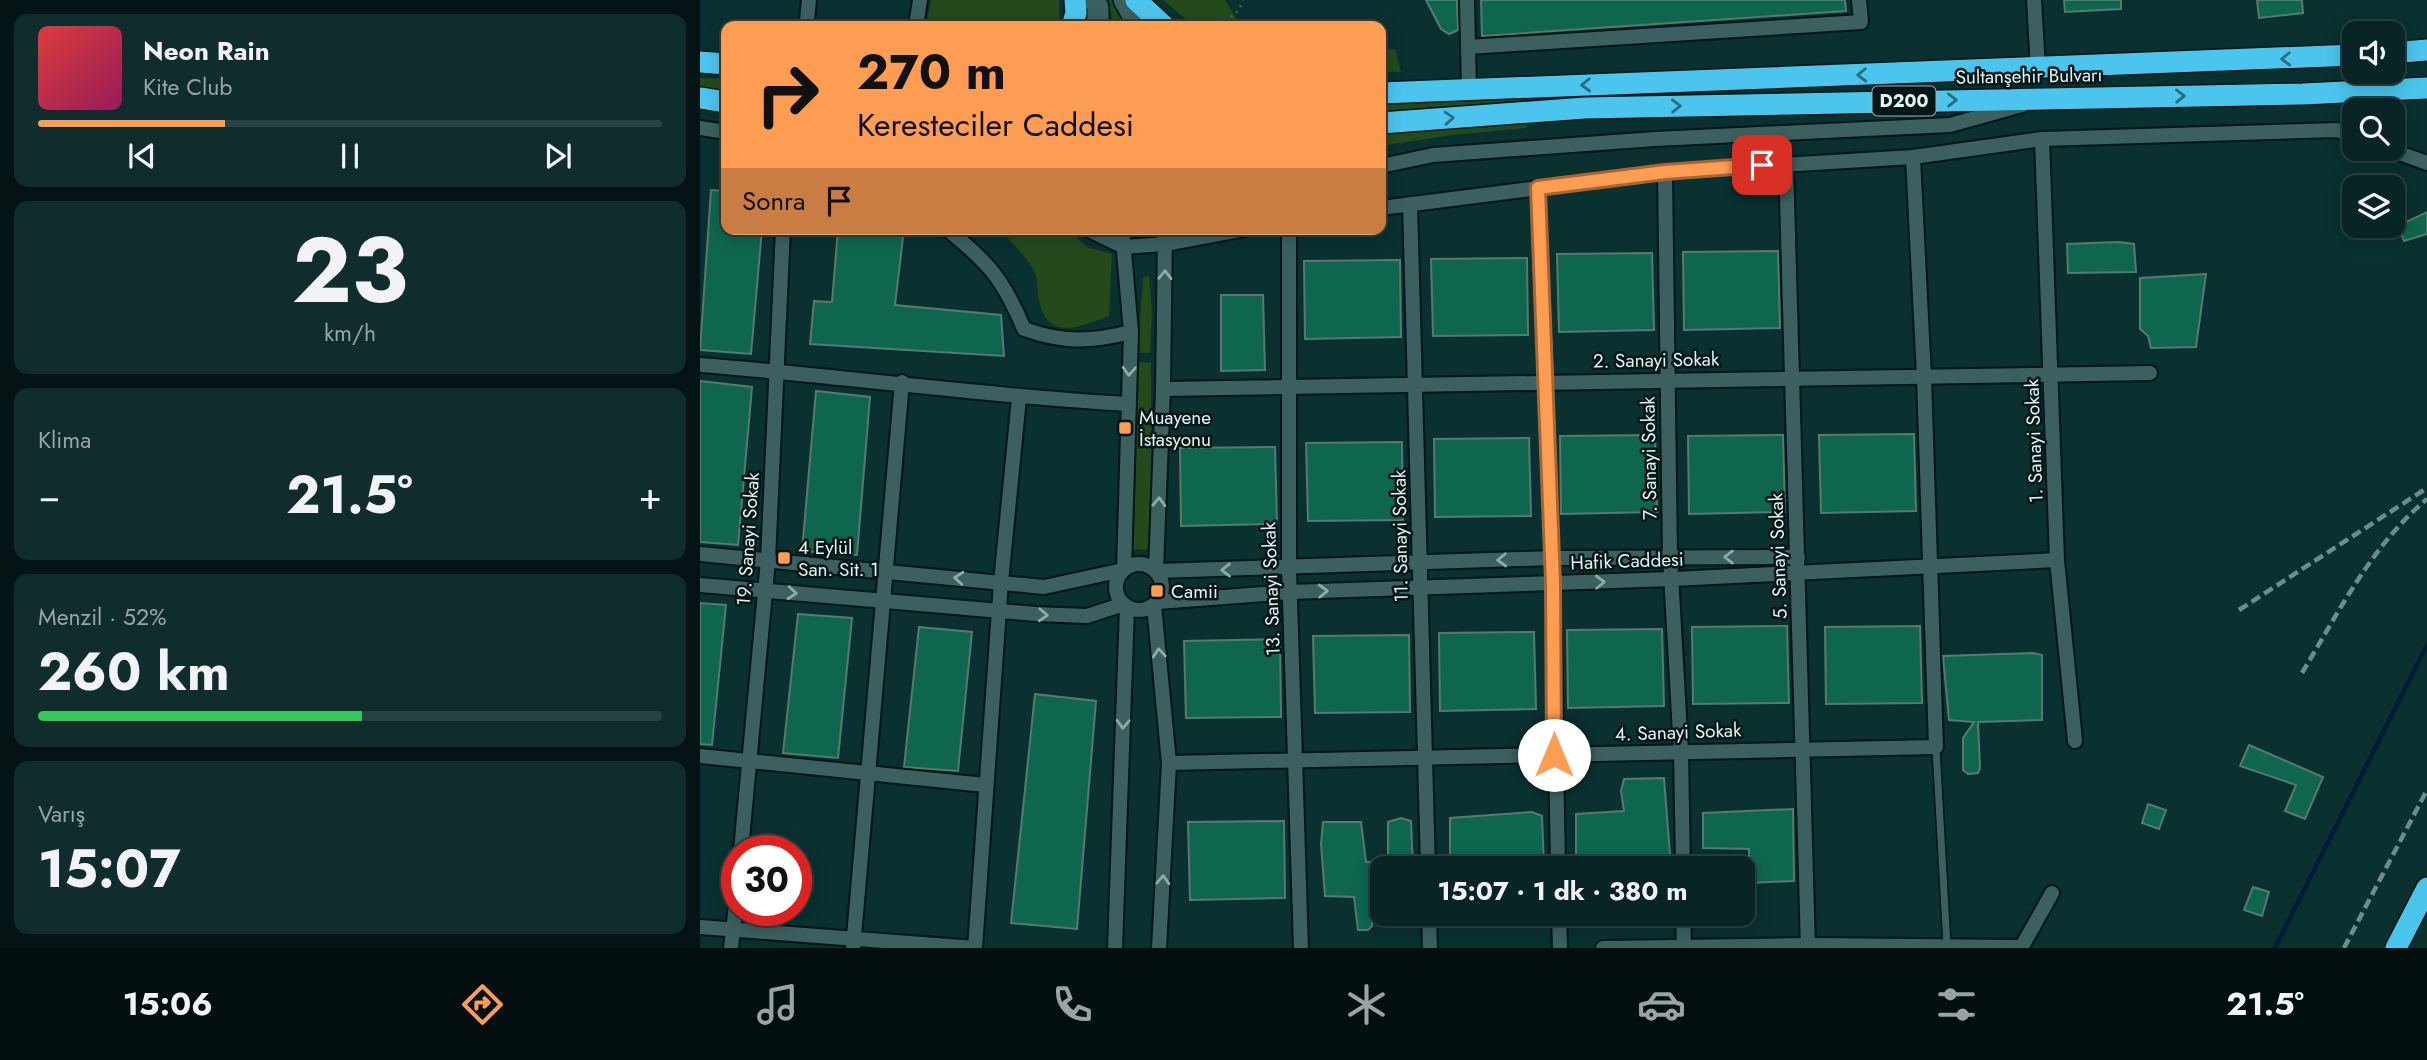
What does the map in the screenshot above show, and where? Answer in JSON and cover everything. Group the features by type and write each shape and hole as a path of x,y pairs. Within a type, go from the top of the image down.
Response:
{"highway":[{"path":"1073,21 1075,0"},
{"path":"1136,0 1159,21"},
{"path":"2405,51 2427,50"},
{"name":"Sultanşehir Bulvarı","path":"1386,93 2342,55"},
{"path":"700,62 721,64"},
{"name":"Sultanşehir Bulvarı","path":"1386,123 1585,108 2303,94 2427,88"},
{"path":"700,98 721,101"},
{"path":"2396,948 2427,888"}],"street":[{"path":"809,0 809,21"},
{"path":"917,21 920,0"},
{"path":"1094,0 1098,7 1098,21"},
{"path":"1124,0 1136,21"},
{"path":"1467,0 1469,90"},
{"path":"1468,47 1861,22 1859,0"},
{"path":"2034,0 2038,68"},
{"path":"1386,165 1433,155 1641,140 1950,125 2051,97"},
{"path":"700,128 721,131"},
{"path":"1386,207 1665,172 1913,157 2042,139 2342,132"},
{"name":"1. Sanayi Sokak","path":"2042,139 2057,560 2075,741"},
{"path":"2405,155 2427,163"},
{"path":"1913,157 1924,377 1936,747"},
{"name":"5. Sanayi Sokak","path":"1786,163 1808,946"},
{"name":"7. Sanayi Sokak","path":"1665,172 1670,557 1681,751 1683,856"},
{"path":"1538,188 1553,583 1558,856"},
{"name":"11. Sanayi Sokak","path":"1410,204 1427,856"},
{"name":"19. Sanayi Sokak","path":"743,835 768,560 783,235"},
{"path":"954,235 977,253 1007,288 1024,329 1046,337 1092,341 1131,332"},
{"path":"1099,235 1124,247 1165,244 1213,235"},
{"path":"1115,948 1125,606 1116,590 1123,570 1131,332 1123,235"},
{"path":"1159,948 1170,763 1156,604 1163,587 1156,571 1163,389 1165,235"},
{"name":"13. Sanayi Sokak","path":"1289,235 1286,387 1289,569 1301,948"},
{"path":"700,365 902,382 1019,398 1127,404"},
{"name":"2. Sanayi Sokak","path":"1163,389 2151,373"},
{"path":"854,943 867,774 886,602 902,382"},
{"path":"700,927 854,943 975,948 998,612 1019,398"},
{"path":"700,554 1044,587 1142,564 1156,571"},
{"name":"Hafik Caddesi","path":"1156,571 1289,569 1551,558 1798,557"},
{"name":"Hafik Caddesi","path":"1156,604 1290,592 1673,579 2057,560"},
{"path":"700,585 998,612 1087,616 1125,606 1139,611 1156,604"},
{"name":"4. Sanayi Sokak","path":"1170,763 1296,762 1802,747 1936,747"},
{"path":"700,756 985,785"},
{"path":"1603,948 2021,948 2052,892"},
{"path":"731,948 733,926"},
{"path":"1429,926 1430,948"},
{"path":"1559,926 1560,948"},
{"path":"1684,926 1684,948"}],"lane":[{"path":"1936,747 1947,946"}],"path":[{"path":"1226,21 1239,10 1243,0"}],"green space":[{"path":"931,0 1059,0 1060,21 927,21"},
{"path":"1109,0 1117,0 1129,21 1112,21"},
{"path":"1163,0 1225,0 1238,21 1188,21"},
{"path":"1395,49 1401,72 1386,72 1386,50"},
{"path":"700,78 721,79 721,90 700,88"},
{"path":"1623,88 1625,97 1499,102 1386,113 1386,98"},
{"path":"1527,119 1527,128 1452,135 1386,145 1386,132"},
{"path":"1005,235 1074,235 1087,247 1112,254 1109,316 1085,325 1064,328 1055,326 1047,320 1042,310 1037,278 1024,256"},
{"path":"1149,275 1152,312 1150,353 1138,353 1143,278"},
{"path":"1137,362 1151,363 1152,546 1146,550 1126,548"}],"building":[{"path":"1426,0 1457,0 1458,30 1449,34 1441,29"},
{"path":"1481,0 1845,0 1846,11 1482,36"},
{"path":"2064,0 2121,0 2121,9 2065,12"},
{"path":"2257,0 2302,0 2303,13 2259,18"},
{"path":"711,190 721,191 721,235 761,235 751,354 700,350"},
{"path":"2427,212 2427,234 2404,241 2405,223"},
{"path":"838,235 903,235 895,305 1001,315 1004,356 810,344 814,301 832,302"},
{"path":"2067,244 2134,244 2136,272 2068,273"},
{"path":"1778,251 1780,328 1684,330 1683,252"},
{"path":"1652,253 1654,330 1559,332 1557,254"},
{"path":"1527,258 1528,335 1433,336 1431,259"},
{"path":"1400,260 1401,337 1305,339 1304,261"},
{"path":"2206,274 2196,347 2151,348 2148,336 2140,329 2140,278"},
{"path":"1221,295 1263,295 1265,370 1221,371"},
{"path":"700,381 752,387 738,545 700,542"},
{"path":"816,391 870,397 857,555 802,551"},
{"path":"1914,434 1916,511 1821,513 1819,435"},
{"path":"1655,435 1657,512 1561,514 1560,436"},
{"path":"1783,435 1785,512 1689,514 1688,436"},
{"path":"1529,438 1531,516 1435,517 1434,439"},
{"path":"1402,442 1403,520 1308,521 1306,443"},
{"path":"1275,447 1277,524 1181,526 1180,448"},
{"path":"700,603 726,605 712,745 700,744"},
{"path":"798,614 852,618 838,758 783,753"},
{"path":"1787,626 1789,703 1693,704 1692,627"},
{"path":"1920,626 1922,703 1826,704 1825,627"},
{"path":"919,627 972,632 958,771 904,767"},
{"path":"1662,629 1664,706 1568,708 1567,630"},
{"path":"1534,632 1536,709 1440,711 1439,633"},
{"path":"1409,635 1410,712 1315,713 1313,636"},
{"path":"1280,639 1281,717 1186,718 1184,641"},
{"path":"2042,655 2042,720 1978,722 1980,768 1978,773 1968,774 1963,770 1963,738 1974,722 1949,720 1943,656"},
{"path":"1035,694 1096,701 1077,929 1011,923"},
{"path":"2249,745 2323,777 2305,819 2285,811 2296,785 2240,766"},
{"path":"1664,778 1670,856 1576,856 1576,814 1624,811 1621,791 1624,779"},
{"path":"2148,804 2166,810 2159,829 2142,823"},
{"path":"1793,809 1794,881 1755,883 1755,856 1749,856 1749,849 1703,848 1703,813"},
{"path":"1532,812 1542,816 1544,856 1450,856 1450,818"},
{"path":"1401,818 1411,821 1412,856 1388,856 1388,822"},
{"path":"1284,821 1285,898 1190,900 1188,822"},
{"path":"1323,822 1361,822 1366,862 1370,862 1372,926 1368,930 1358,930 1354,897 1325,896 1321,844"},
{"path":"2253,887 2269,892 2262,916 2244,910"}],"waterway":[{"path":"2275,948 2427,645"}],"railway":[{"path":"2239,610 2427,488"},
{"path":"2302,673 2373,558 2407,517 2427,499"},
{"path":"2344,948 2427,790"}],"place":[{"name":"Muayene İstasyonu","path":"1125,428"},
{"name":"4 Eylül San. Sit. 1","path":"784,558"},
{"name":"Camii","path":"1157,591"}],"route":[{"path":"1554,755 1553,583 1538,188 1665,172 1762,165"}]}
